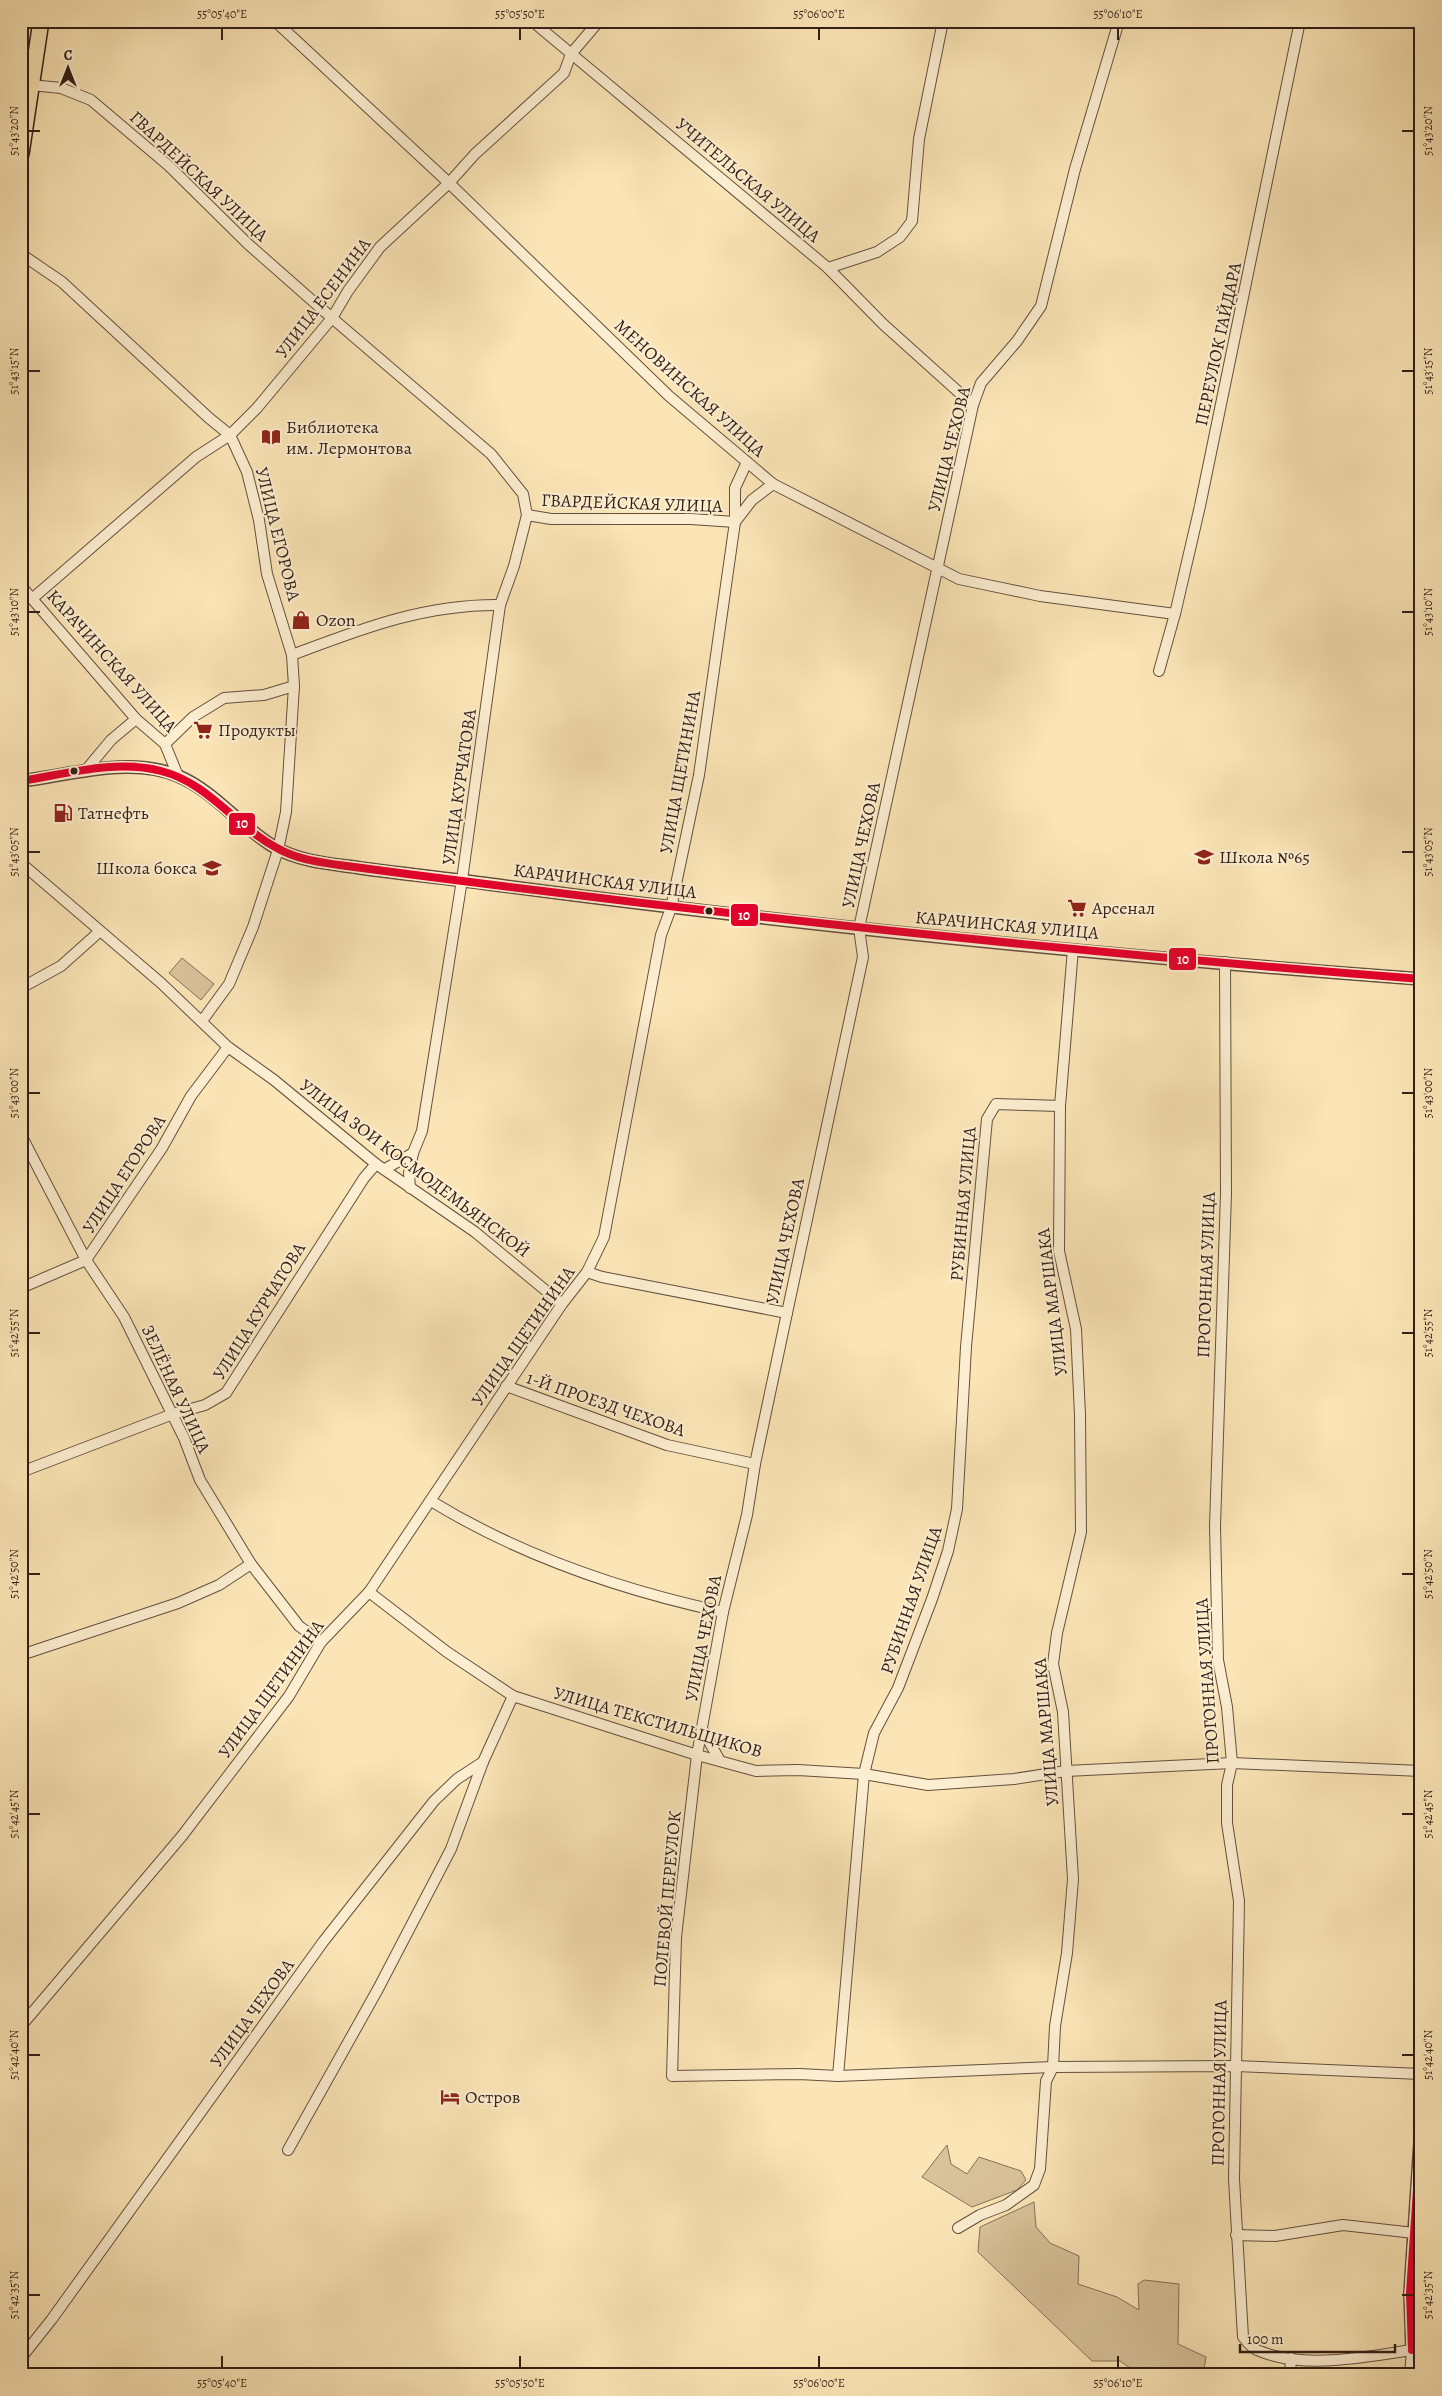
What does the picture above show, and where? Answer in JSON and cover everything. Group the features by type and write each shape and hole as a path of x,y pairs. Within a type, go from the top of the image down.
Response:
{"main road":[{"path":"21,154 41,21"}],"street":[{"name":"МЕНОВИНСКАЯ УЛИЦА","path":"275,21 449,183 669,396 773,484 959,579 1040,596 1176,614"},
{"name":"УЧИТЕЛЬСКАЯ УЛИЦА","path":"532,21 828,268 883,324 973,405"},
{"name":"УЛИЦА ЕСЕНИНА","path":"33,598 196,457 230,434 257,408 332,318 380,247 449,183 475,154 564,73 570,54 599,21"},
{"path":"828,268 877,252 900,237 912,221 919,139 943,21"},
{"name":"УЛИЦА ЧЕХОВА","path":"697,1755 723,1612 747,1514 755,1464 863,957 860,928 936,566 973,405 982,384 1017,341 1041,306 1075,169 1119,21"},
{"name":"ПЕРЕУЛОК ГАЙДАРА","path":"1159,671 1176,614 1255,247 1300,21"},
{"name":"ГВАРДЕЙСКАЯ УЛИЦА","path":"31,85 61,88 91,100 168,166 248,244 332,318 402,375 491,454 523,494 527,515 551,519 691,519 735,522"},
{"name":"УЛИЦА ЕГОРОВА","path":"21,254 62,282 209,418 230,434 247,472 259,520 268,574 292,655 294,686 286,812 278,850 253,927 229,984 202,1021"},
{"name":"УЛИЦА ЩЕТИНИНА","path":"21,2026 182,1836 289,1696 321,1642 369,1592 506,1386 562,1304 587,1272 604,1237 661,934 671,908 699,775 735,522 735,488 747,462"},
{"path":"735,522 752,500 773,484"},
{"name":"УЛИЦА КУРЧАТОВА","path":"410,1188 409,1173 413,1152 422,1131 462,880 500,605 514,566 527,515"},
{"name":"КАРАЧИНСКАЯ УЛИЦА","path":"21,586 136,719 165,744 178,776 209,795 251,831 278,850 304,859 360,868 671,908 1073,949 1421,979"},
{"path":"292,655 399,617 472,604 500,605"},
{"path":"165,744 193,717 224,698 264,695 294,686"},
{"path":"86,770 111,740 136,719"},
{"path":"21,782 86,770 130,768 156,770 178,776"},
{"name":"УЛИЦА ЗОИ КОСМОДЕМЬЯНСКОЙ","path":"21,863 99,932 161,983 228,1047 274,1080 380,1167 475,1232 562,1304"},
{"path":"21,988 61,966 99,932"},
{"name":"УЛИЦА МАРШАКА","path":"958,2228 980,2215 1006,2205 1034,2185 1040,2170 1046,2081 1053,2067 1055,2026 1067,1953 1073,1879 1063,1712 1053,1664 1059,1624 1082,1532 1076,1329 1058,1251 1060,1106 1073,949"},
{"name":"ПРОГОННАЯ УЛИЦА","path":"1225,962 1226,1194 1215,1526 1218,1660 1227,1707 1232,1763 1227,1785 1227,1823 1239,1901 1234,2179 1236,2235 1243,2336 1255,2350 1291,2358"},
{"name":"УЛИЦА ЕГОРОВА","path":"21,1288 86,1260 162,1148 191,1096 228,1047"},
{"name":"РУБИННАЯ УЛИЦА","path":"838,2076 864,1774 874,1733 898,1688 932,1599 948,1551 957,1509 966,1347 987,1119 996,1104 1060,1106"},
{"name":"ЗЕЛЁНАЯ УЛИЦА","path":"21,1135 86,1260 124,1317 173,1414 200,1480 251,1564 298,1626 321,1642"},
{"name":"УЛИЦА КУРЧАТОВА","path":"21,1472 173,1414 205,1405 226,1393 364,1178 380,1167 413,1152"},
{"path":"587,1272 602,1277 787,1313"},
{"name":"1-Й ПРОЕЗД ЧЕХОВА","path":"506,1386 667,1446 755,1464"},
{"path":"431,1501 508,1543 596,1578 667,1600 723,1612"},
{"path":"21,1655 178,1603 219,1585 251,1564"},
{"name":"УЛИЦА ТЕКСТИЛЬЩИКОВ","path":"369,1592 447,1652 513,1696 697,1755 756,1771 798,1770 864,1774 928,1785 1014,1779 1066,1772 1232,1763 1421,1771"},
{"path":"288,2150 378,1989 451,1849 483,1762 513,1696"},
{"name":"УЛИЦА ЧЕХОВА","path":"702,1729 720,1761"},
{"name":"ПОЛЕВОЙ ПЕРЕУЛОК","path":"697,1755 676,1937 672,2076 798,2074 838,2076"},
{"name":"УЛИЦА ЧЕХОВА","path":"21,2358 52,2319 323,1942 434,1801 457,1779 483,1762"},
{"path":"838,2076 1053,2067 1236,2066 1421,2074"},
{"path":"1410,2375 1416,2350 1410,2293 1421,2127"},
{"path":"1236,2235 1275,2236 1343,2225 1414,2233"},
{"path":"1290,2375 1291,2358 1344,2360 1416,2350"}],"shaded area":[{"path":"21,21 29,21 21,70"},
{"path":"182,958 214,984 201,1000 169,973"},
{"path":"947,2145 951,2164 967,2174 979,2157 1021,2171 1026,2180 1017,2190 972,2207 922,2177"},
{"path":"1034,2202 1036,2227 1050,2243 1079,2256 1078,2284 1117,2297 1139,2310 1138,2284 1144,2280 1179,2284 1178,2344 1206,2357 1203,2375 1140,2375 1120,2361 1092,2361 978,2252 980,2227"}],"transit line":[{"name":"10","path":"21,781 109,767 144,768 161,771 193,785 262,839 284,852 315,861 339,865 744,915 1150,956 1421,979"},
{"name":"10","path":"1421,2131 1410,2293 1412,2350 1421,2350"}],"place":[{"name":"Библиотека им. Лермонтова","path":"271,437"},
{"name":"Ozon","path":"301,620"},
{"name":"Продукты","path":"203,730"},
{"name":"Татнефть","path":"63,813"},
{"name":"Школа №65","path":"1204,857"},
{"name":"Школа бокса","path":"212,868"},
{"name":"Арсенал","path":"1077,908"},
{"name":"Остров","path":"450,2097"}]}
